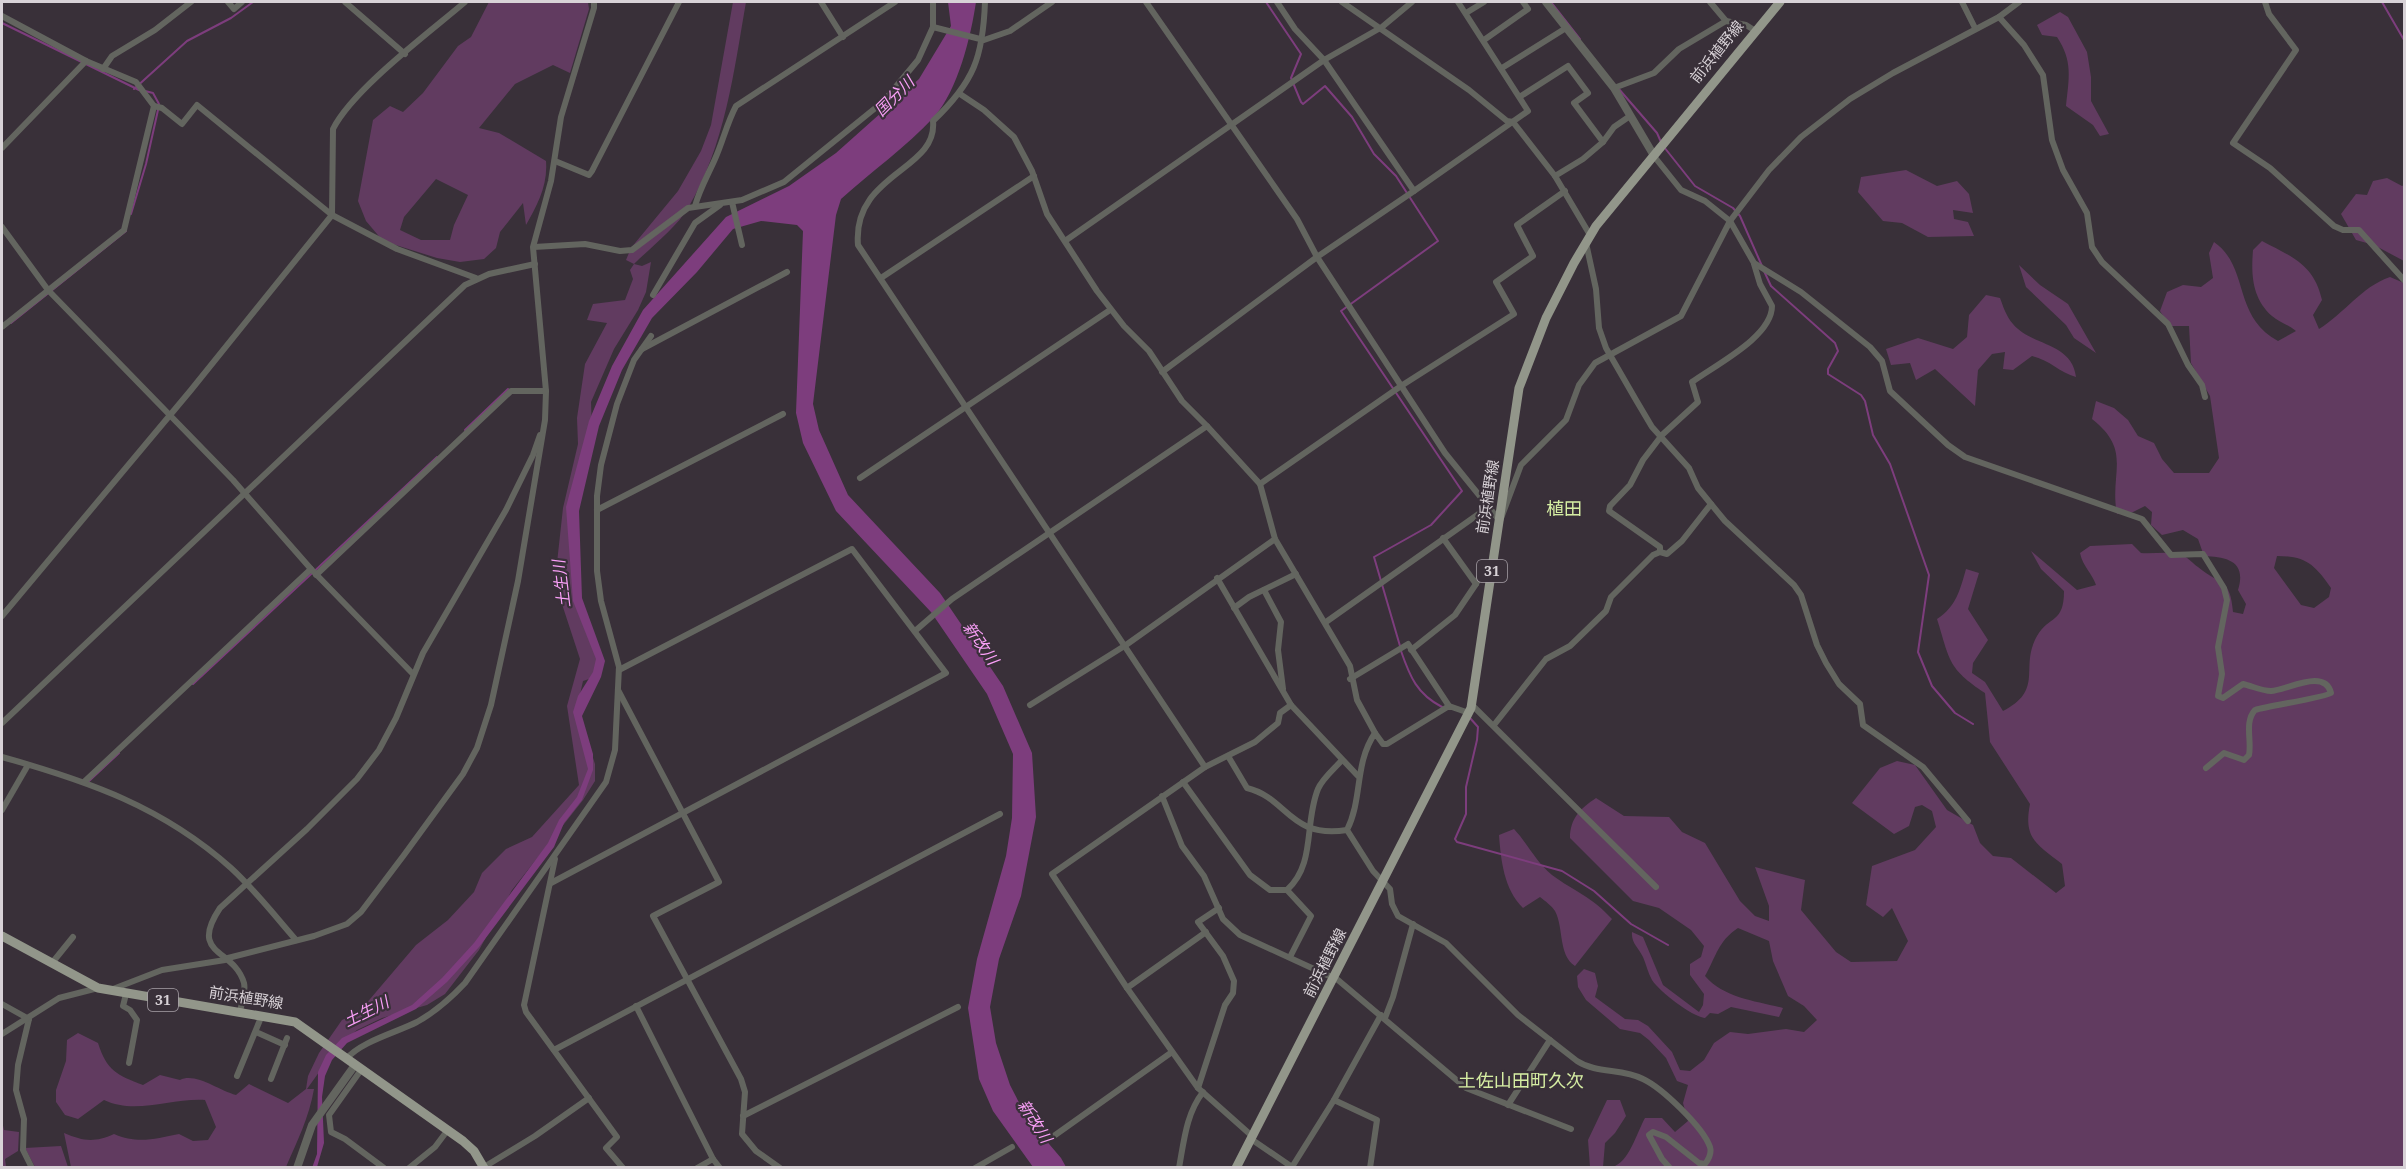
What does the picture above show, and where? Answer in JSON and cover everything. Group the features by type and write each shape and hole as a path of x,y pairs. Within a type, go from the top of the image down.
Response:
{"main road":[{"name":"前浜植野線","path":"1236,1167 1470,709 1522,378 1546,318 1588,239 1653,154 1754,30 1780,2"},
{"name":"前浜植野線","path":"2,936 103,989 295,1022 474,1151 484,1167"}],"street":[{"path":"103,69 112,56 155,30 191,2"},
{"path":"228,2 234,9 243,2"},
{"path":"345,2 405,54"},
{"path":"2,616 332,215 333,129 339,117 405,54 465,2"},
{"path":"2,1034 59,998 103,989 162,970 225,959 332,931 347,924 361,912 463,774 477,748 491,705 518,581 545,420 546,391 534,247 555,161 561,117 594,2"},
{"path":"555,161 589,175 679,2"},
{"path":"821,2 843,37"},
{"path":"695,206 701,184 715,159 736,106 895,2"},
{"path":"534,247 585,244 620,251 632,250 680,214 695,206 732,202 757,196 784,182 884,101 918,60 933,27 933,2"},
{"path":"985,2 982,40 969,78 960,94 933,121 934,134 923,152 884,184 866,203 860,215 858,245 1205,766"},
{"path":"933,27 982,40 1010,31 1053,2"},
{"path":"1146,2 1297,219 1317,257 1445,453 1500,521 1507,509 1521,465 1566,420 1587,371 1610,354 1681,316 1730,221 1770,170 1808,132 1858,94 1975,28 1999,17 2019,2"},
{"path":"1277,2 1295,29 1324,60 1414,191"},
{"path":"1342,2 1382,27 1507,121 1513,122 1555,176 1565,191 1588,239 1599,327 1610,354 1652,427 1662,435 1689,468 1698,488 1711,504 1797,590 1817,645 1839,684 1860,704 1863,725 1932,775 1968,821"},
{"path":"1065,241 1324,60 1382,27 1412,2"},
{"path":"1162,372 1317,257 1528,111 1521,96 1458,2"},
{"path":"1466,14 1484,2"},
{"path":"1484,40 1528,9 1523,2"},
{"path":"1546,2 1614,88 1653,154 1681,190 1705,201 1730,221 1754,263 1756,273 1772,306 1768,324 1753,339 1692,382 1698,402 1662,435 1642,460 1630,486 1610,506 1610,511 1660,547 1660,552"},
{"path":"1710,2 1726,21 1746,25 1754,30"},
{"path":"1962,2 1975,28"},
{"path":"2265,2 2269,14 2296,50 2234,143 2270,168 2334,226 2343,230 2359,230 2404,280"},
{"path":"2,16 86,61 136,82 154,106 124,230 2,327"},
{"path":"1999,17 2024,45 2043,75 2052,140 2072,188 2088,213 2092,248 2102,262 2168,324 2188,365 2202,386 2205,397"},
{"path":"1614,88 1654,73 1679,49 1726,21"},
{"path":"1502,68 1566,28"},
{"path":"2,148 86,61"},
{"path":"1521,96 1568,66 1588,93 1574,103 1602,142"},
{"path":"960,94 984,110 1014,137 1034,176 1047,214 1110,310 1149,351 1182,401 1260,484 1275,539 1350,666 1350,679 1357,691 1356,700 1383,744 1387,744 1449,706 1470,709 1494,725 1656,887"},
{"path":"154,106 162,108 182,124 197,105 332,215 397,249 476,278"},
{"path":"1555,176 1583,159 1602,142 1614,127 1630,116"},
{"path":"880,278 1034,176"},
{"path":"1260,484 1401,386 1514,314 1496,282 1533,256 1517,225 1565,191"},
{"path":"732,202 742,245"},
{"path":"653,295 695,223 723,203"},
{"path":"2,227 48,290 170,414 316,575 413,674"},
{"path":"1754,263 1801,292 1870,347 1882,361 1890,391 1948,445 1965,457 2142,519 2171,555 2203,554 2224,588 2227,600 2218,647 2222,674 2218,696 2223,698 2243,684 2267,691 2309,681 2330,687 2331,693 2327,696 2300,699 2255,710 2250,720 2249,755 2244,760 2224,753 2206,768"},
{"path":"2,723 465,285 476,278 535,264"},
{"path":"640,350 787,272"},
{"path":"860,478 1110,310"},
{"path":"343,1058 419,1020 450,998 465,983 606,782 615,750 619,670 600,591 596,553 601,465 607,438 626,382 640,350 651,336"},
{"path":"316,575 511,391 546,391"},
{"path":"597,510 783,414"},
{"path":"240,1011 244,982 239,973 209,940 208,926 220,908 357,778 379,750 396,718 413,674 506,510 533,455 545,420"},
{"path":"915,631 952,599 1207,426"},
{"path":"1660,552 1666,554 1682,541 1711,504"},
{"path":"1326,622 1487,507"},
{"path":"1443,538 1476,584"},
{"path":"1030,705 1126,645 1217,578 1275,539"},
{"path":"551,883 946,673 852,549 619,670"},
{"path":"1494,725 1546,659 1570,646 1606,611 1611,597 1660,552"},
{"path":"1411,650 1455,615 1476,584 1485,565 1494,563"},
{"path":"86,780 311,569"},
{"path":"1234,608 1296,574"},
{"path":"1217,578 1291,705 1358,776"},
{"path":"1264,590 1281,622 1278,650 1283,689"},
{"path":"1350,679 1407,644 1449,706"},
{"path":"618,690 719,882 653,916 741,1079 745,1092 741,1125 745,1139 756,1151 780,1167"},
{"path":"1291,705 1280,713 1278,723 1255,742 1205,766 1052,874 1127,988 1201,1090 1251,1138 1292,1167 1393,998 1413,924"},
{"path":"1347,830 1356,810 1358,776 1368,743 1375,733"},
{"path":"1228,756 1248,788 1260,791 1300,825 1333,832 1347,830"},
{"path":"2,757 86,780 156,813 191,836 247,883 296,940"},
{"path":"1183,783 1250,875 1270,890 1287,890 1299,880 1308,848 1318,788 1342,760"},
{"path":"2,810 28,765"},
{"path":"1162,796 1182,846 1204,876 1223,919 1240,935 1335,977 1466,1088 1571,1129"},
{"path":"554,1050 1000,814"},
{"path":"1347,830 1382,882 1390,890 1392,904 1398,916 1446,943 1518,1016 1587,1068 1642,1078 1654,1085 1677,1106 1698,1130 1710,1148 1711,1157 1706,1164 1699,1163 1666,1137 1653,1132 1649,1134 1653,1145 1670,1167"},
{"path":"556,856 524,1005 526,1012 617,1137 606,1148 623,1167"},
{"path":"1287,890 1311,916 1290,957"},
{"path":"1179,1167 1186,1129 1201,1090 1225,1005 1233,993 1234,981 1223,956 1198,922 1219,908"},
{"path":"1127,988 1206,932"},
{"path":"52,963 73,937"},
{"path":"126,994 123,1006 130,1010 137,1020 129,1063"},
{"path":"2,1004 29,1019"},
{"path":"636,1006 713,1158 720,1167"},
{"path":"743,1116 958,1007"},
{"path":"237,1076 262,1015"},
{"path":"29,1019 18,1065 16,1090 24,1119 23,1150 32,1167"},
{"path":"256,1032 286,1042 271,1079"},
{"path":"1508,1105 1550,1040"},
{"path":"1052,1138 1172,1052"},
{"path":"297,1167 312,1125 358,1067"},
{"path":"358,1067 329,1115 331,1132 345,1139 384,1167"},
{"path":"484,1167 535,1136 589,1098"},
{"path":"1334,1100 1377,1120 1370,1167"},
{"path":"409,1167 435,1148 447,1131"},
{"path":"975,1167 1012,1147"},
{"path":"697,1167 713,1158"}],"shaded area":[{"path":"489,2 588,2 589,9 570,73 553,65 515,84 479,128 499,133 546,161 545,179 534,210 526,225 523,203 500,232 496,248 484,259 460,262 437,258 383,241 366,221 358,201 373,120 390,106 403,112 423,93 458,46 471,37","holes":["436,179 468,195 454,225 450,240 421,240 400,230 404,217"]},
{"path":"733,2 746,2 726,108 701,184 677,223 634,264 626,260 631,248 678,191 701,151 711,125"},
{"path":"948,2 976,2 967,46 950,92 934,117 923,128 841,199 836,215 813,404 819,430 848,495 940,593 1003,686 1032,753 1036,817 1021,896 999,959 990,1007 996,1043 1010,1085 1027,1118 1066,1167 1033,1167 993,1111 979,1079 968,1008 977,959 1006,856 1012,818 1013,754 987,694 931,612 836,511 803,443 796,413 803,231 797,225 761,221 733,229 697,272 652,318 622,370 599,426 579,511 582,598 605,661 601,677 582,716 593,754 593,770 582,800 564,823 554,847 479,947 447,982 416,1009 347,1043 332,1060 325,1076 322,1097 324,1143 317,1167 312,1168 317,1154 318,1072 326,1055 342,1038 412,1005 442,978 474,943 548,843 559,820 577,797 588,769 573,712 578,696 593,672 596,659 573,601 566,507 589,421 612,366 643,310 726,217 789,186 836,153 919,79 951,26"},
{"path":"2060,12 2068,17 2087,52 2091,77 2091,101 2109,134 2100,136 2093,125 2066,106 2069,70 2066,54 2057,37 2042,35 2037,25"},
{"path":"1906,170 1937,186 1957,181 1969,194 1973,213 1953,210 1954,219 1968,222 1974,236 1928,237 1902,223 1883,221 1858,192 1861,177"},
{"path":"2387,178 2404,185 2404,261 2374,245 2356,240 2341,214 2356,194 2367,195 2373,181"},
{"path":"2262,241 2292,257 2307,270 2322,300 2313,315 2319,329 2380,281 2390,277 2404,283 2404,1167 1612,1167 1623,1160 1628,1153 1645,1118 1662,1118 1675,1132 1688,1121 1683,1103 1688,1085 1677,1081 1666,1058 1649,1040 1640,1033 1620,1029 1586,1000 1578,987 1577,976 1584,969 1595,973 1598,986 1595,997 1625,1019 1638,1020 1648,1026 1672,1052 1680,1070 1690,1071 1704,1060 1714,1043 1730,1032 1748,1034 1786,1029 1804,1032 1817,1020 1804,1006 1788,996 1773,961 1769,941 1738,928 1726,938 1705,976 1731,994 1783,1008 1779,1017 1731,1007 1718,1014 1710,1013 1705,1018 1692,1013 1669,997 1652,980 1634,942 1632,932 1643,937 1663,985 1699,1012 1703,1005 1704,994 1690,975 1690,964 1701,957 1704,946 1691,930 1659,908 1633,901 1570,838 1577,814 1596,798 1624,816 1669,817 1682,832 1705,843 1740,901 1755,916 1769,921 1769,906 1755,867 1805,880 1801,910 1836,952 1851,962 1897,961 1908,941 1892,908 1883,917 1866,905 1872,866 1915,850 1936,827 1932,811 1922,805 1915,807 1909,826 1894,834 1852,803 1880,768 1897,761 1915,765 1947,810 1973,825 1980,843 1993,856 2011,858 2056,893 2065,886 2062,864 2034,840 2030,833 2028,816 2030,804 1990,742 1985,693 1963,677 1952,662 1937,619 1953,603 1966,569 1979,573 1968,609 1988,640 1973,663 1972,673 1985,682 2003,711 2016,703 2024,694 2029,677 2032,648 2037,636 2059,614 2063,602 2064,591 2041,569 2031,551 2077,590 2096,585 2080,553 2090,546 2132,544 2141,553 2179,554 2227,587 2233,612 2243,614 2246,604 2238,590 2240,573 2233,562 2204,556 2198,539 2183,530 2162,535 2151,525 2152,512 2145,506 2133,512 2117,514 2116,452 2105,431 2092,419 2096,401 2114,408 2128,420 2138,436 2154,443 2162,459 2174,473 2209,473 2219,458 2210,396 2191,363 2189,326 2170,326 2160,311 2167,292 2183,285 2201,287 2213,278 2209,253 2214,242 2233,264 2247,305 2264,331 2278,341 2296,331 2272,316 2260,302 2254,286 2253,250","holes":["2277,556 2303,560 2315,568 2331,588 2329,597 2314,608 2301,605 2274,568"]},
{"path":"651,262 646,292 638,310 614,349 591,402 592,430 572,506 571,562 597,655 595,677 583,681 577,708 595,764 595,781 583,800 512,890 479,950 445,994 427,1005 382,1018 357,1030 337,1047 307,1089 314,1089 312,1100 286,1167 71,1167 64,1133 89,1140 114,1134 138,1140 179,1134 193,1141 208,1140 216,1127 205,1100 128,1106 104,1100 78,1119 65,1115 56,1102 56,1090 66,1061 67,1040 78,1033 98,1043 105,1060 114,1071 143,1085 160,1075 180,1080 193,1078 236,1095 249,1084 288,1103 306,1089 308,1076 319,1053 342,1020 359,1012 416,945 448,920 474,892 482,873 506,849 532,837 579,785 567,706 580,659 559,595 556,572 563,508 578,444 577,418 585,364 607,323 587,320 593,304 625,300 633,279 630,270 634,264 642,266"},
{"path":"2019,265 2040,285 2068,304 2096,353 2074,338 2066,325 2026,287"},
{"path":"1986,295 2000,298 2008,318 2021,331 2067,357 2076,377 2032,356 2013,370 2003,369 2005,352 1992,354 1978,370 1975,406 1935,369 1916,380 1910,363 1891,365 1886,349 1918,338 1953,349 1967,337 1969,315"},
{"path":"1514,829 1546,870 1590,899 1612,919 1575,966 1566,955 1554,909 1540,897 1523,908 1512,892 1502,865 1499,835"},
{"path":"1607,1100 1620,1100 1626,1116 1605,1143 1603,1167 1590,1167 1588,1140"},
{"path":"2,1121 4,1130 19,1132 18,1151 5,1159 6,1166 3,1168"},
{"path":"61,1146 68,1167 35,1167 25,1148"}],"waterway":[{"path":"134,89 187,41 231,18 253,2"},
{"path":"1266,2 1301,54 1291,78 1301,102 1303,104 1325,86 1352,117 1374,154 1396,176 1438,241 1341,311 1462,491 1431,525 1374,557 1400,646"},
{"path":"1551,2 1580,39"},
{"path":"2382,2 2404,40"},
{"path":"2,23 139,90"},
{"path":"1618,88 1657,133 1661,142"},
{"path":"145,91 153,93 159,104"},
{"path":"131,214 146,164 158,110"},
{"path":"1664,147 1695,186 1733,208 1740,216 1762,266"},
{"path":"11,323 126,231"},
{"path":"1764,271 1771,286 1835,343 1838,351 1828,369 1828,374 1861,395 1865,401 1873,435 1890,464 1929,575 1918,652 1932,686 1955,713 1973,724"},
{"path":"465,430 508,389"},
{"path":"193,684 437,457"},
{"path":"1401,651 1420,690 1442,707"},
{"path":"1470,718 1478,727 1477,740 1466,787 1466,814 1455,839 1457,842 1562,871 1594,891 1631,924 1668,945"},
{"path":"88,782 119,753"}],"district":[{"name":"植田","path":"1564,509"},
{"name":"土佐山田町久次","path":"1521,1081"}],"water label":[{"name":"国分川","path":"894,96"},
{"name":"土生川","path":"561,584"},
{"name":"新改川","path":"981,643"},
{"name":"土生川","path":"366,1011"},
{"name":"新改川","path":"1035,1121"}]}
